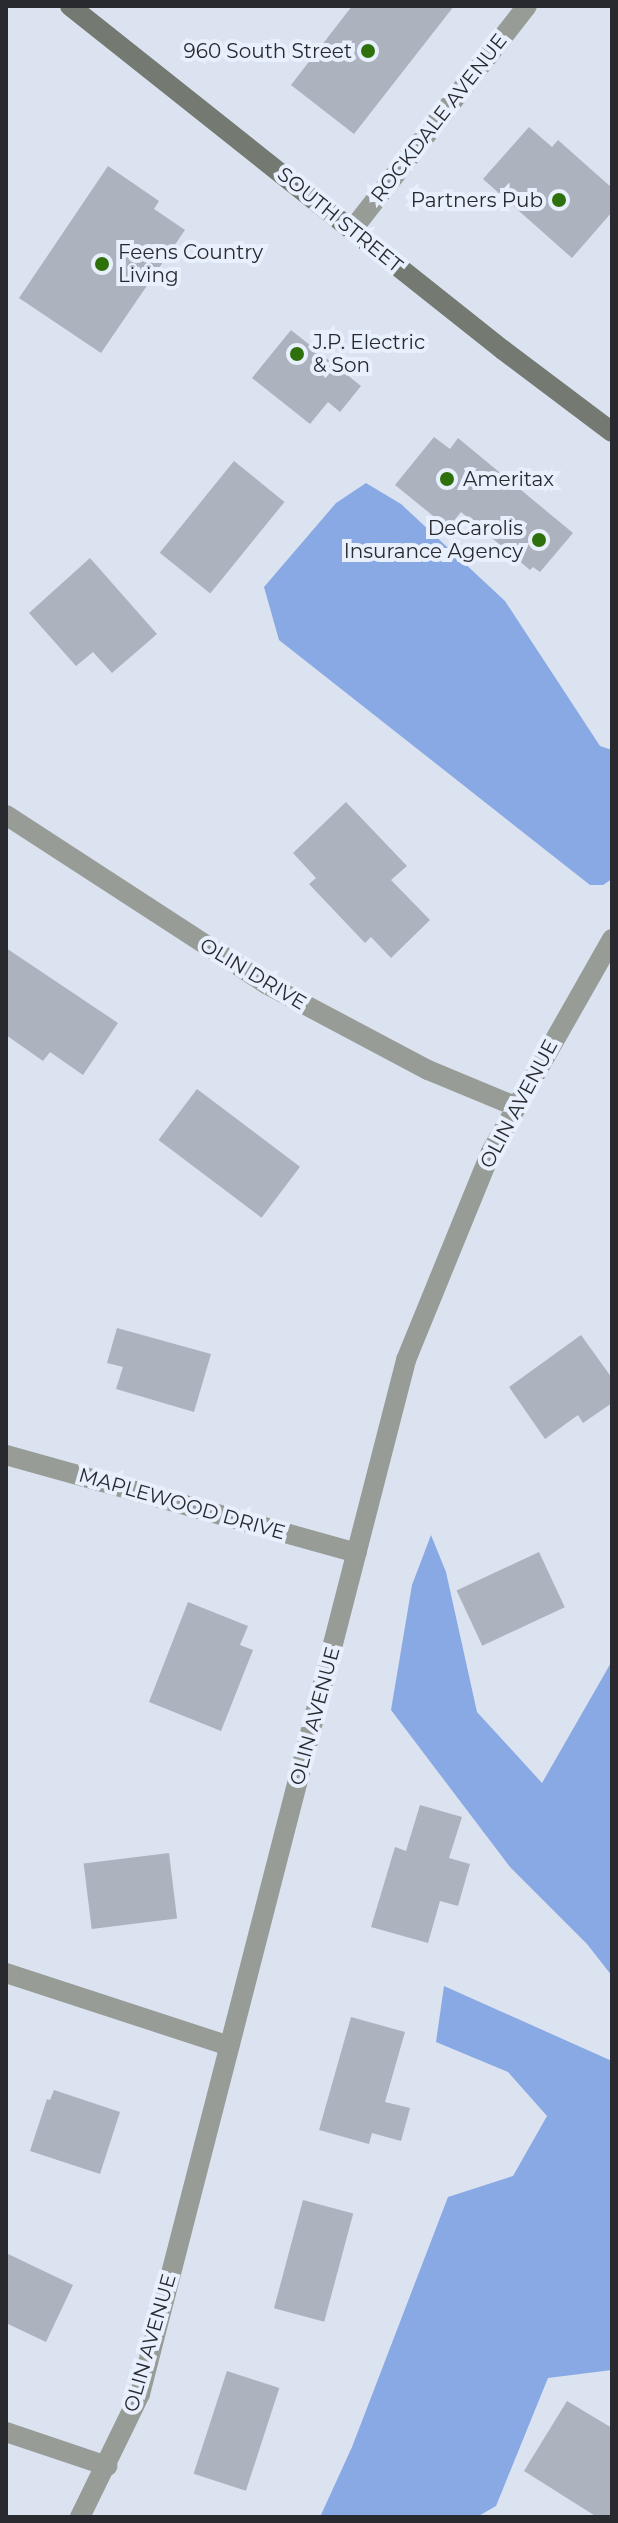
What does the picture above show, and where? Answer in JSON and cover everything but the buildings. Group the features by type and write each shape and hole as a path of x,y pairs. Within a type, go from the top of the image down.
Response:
{"main road":[{"name":"SOUTH STREET","path":"70,6 612,432"}],"street":[{"name":"ROCKDALE AVENUE","path":"352,230 527,6"},
{"name":"OLIN DRIVE","path":"6,815 266,984 428,1070 515,1106"},
{"name":"OLIN AVENUE","path":"80,2517 140,2394 406,1360 491,1152 612,939"},
{"name":"MAPLEWOOD DRIVE","path":"6,1455 357,1553"},
{"path":"6,1973 229,2046"},
{"path":"6,2432 107,2466"}],"shaded area":[{"path":"366,483 401,504 505,601 600,746 612,750 612,879 603,885 590,885 279,640 264,587 336,503"},
{"path":"431,1535 446,1572 477,1712 542,1783 612,1661 612,1976 587,1944 510,1867 391,1710 412,1585"},
{"path":"444,1986 612,2061 612,2370 548,2378 496,2506 477,2517 320,2517 352,2447 448,2197 513,2176 547,2116 508,2072 436,2042"}],"place":[{"name":"960 South Street","path":"368,51"},
{"name":"Partners Pub","path":"559,200"},
{"name":"Feens Country Living","path":"102,264"},
{"name":"J.P. Electric & Son","path":"297,354"},
{"name":"Ameritax","path":"447,479"},
{"name":"DeCarolis Insurance Agency","path":"539,540"}]}
